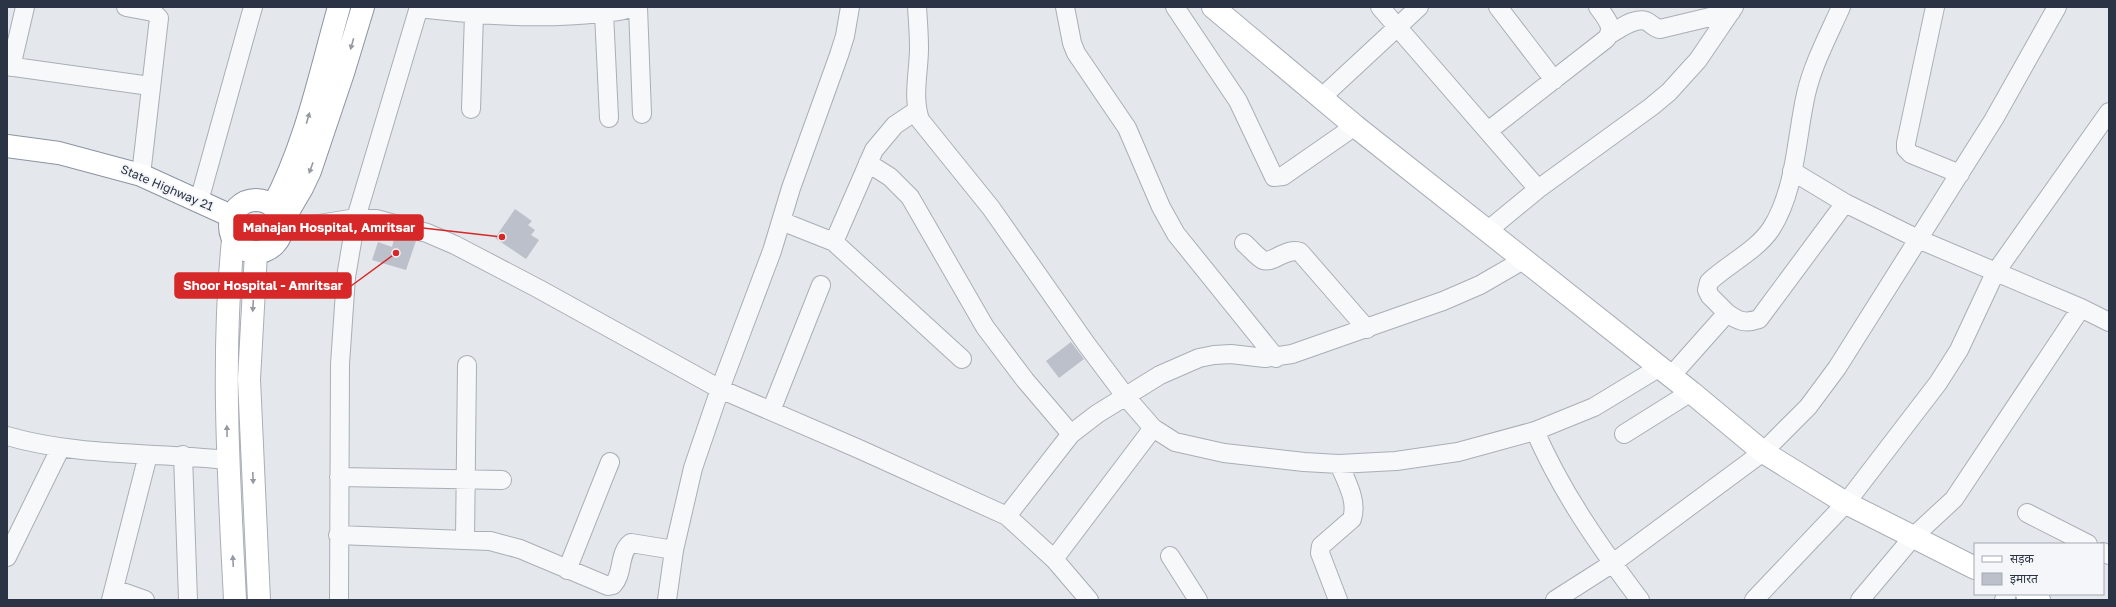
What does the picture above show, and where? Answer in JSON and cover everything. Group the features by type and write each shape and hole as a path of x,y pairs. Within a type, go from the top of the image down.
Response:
{"main road":[{"path":"279,219 262,200 249,200 238,206 231,216 229,228 233,240 239,247 256,253 268,250 277,242 279,219 289,176 298,150 339,7"},
{"path":"279,219 302,188 310,171 344,73 363,7"},
{"path":"1213,7 1355,126 1487,231 1525,259 1691,392 1763,452 1846,503 1974,568"},
{"name":"State Highway 21","path":"7,146 59,153 141,175 231,216"},
{"path":"233,240 228,291 226,372 228,460 235,600"},
{"path":"256,253 249,379 259,600"},
{"path":"2029,595 2039,600"}],"street":[{"path":"25,7 9,66 150,86"},
{"path":"126,7 153,12 159,18 159,28"},
{"path":"141,175 150,86 163,7"},
{"path":"199,201 254,7"},
{"path":"340,600 338,535 339,477 342,318 346,277 356,218 419,8 474,14 534,16 604,13 633,7"},
{"path":"638,7 642,114"},
{"path":"666,600 674,550 693,468 720,389 766,269 843,42 850,7"},
{"path":"917,7 919,48 915,94 916,111 925,128 991,208 1126,397 1153,428 1176,442 1224,453 1339,464 1396,462 1458,452 1535,431 1594,407 1666,372 1727,313"},
{"path":"1065,7 1072,43 1076,53 1127,128 1161,207 1176,234 1276,358"},
{"path":"1175,7 1238,101 1274,177 1283,176 1355,126"},
{"path":"1380,7 1397,29 1538,189"},
{"path":"1322,97 1419,7"},
{"path":"1498,7 1554,80"},
{"path":"1598,7 1608,21 1610,34"},
{"path":"1841,7 1810,78 1786,195 1771,229 1761,241 1709,282 1707,290 1710,296 1737,321 1745,322 1759,319 1846,203"},
{"path":"1935,7 1906,143 1906,149 1911,154 1960,174"},
{"path":"1555,600 1612,563 1763,452 1808,407 1824,387 1960,174 1994,119 2057,7"},
{"path":"1488,131 1610,34 1638,20 1649,22 1656,28 1660,29 1732,10"},
{"path":"1487,231 1538,189 1651,108 1669,92 1698,60 1732,10"},
{"path":"604,13 609,118"},
{"path":"472,109 474,14"},
{"path":"834,242 874,150 892,129 916,111"},
{"path":"1754,600 1846,503 1950,365 1959,350 1995,273 2109,112"},
{"path":"868,163 890,177 910,197 985,327 1025,380 1071,434"},
{"path":"1792,171 1846,203 1918,239 1995,273 2081,308 2109,322"},
{"path":"279,219 376,219 427,233 455,245 539,289 720,389 954,490 1007,516 1054,559 1088,600"},
{"path":"782,221 834,242 962,360"},
{"path":"1244,243 1262,260 1266,261 1291,250 1300,252 1367,329"},
{"path":"1007,516 1071,434 1097,414 1160,375 1199,358 1231,354 1276,358 1292,354 1367,329 1464,292 1525,259"},
{"path":"771,411 821,285"},
{"path":"1860,600 1913,537 1954,499 2081,308"},
{"path":"464,540 467,365"},
{"path":"1624,434 1691,392"},
{"path":"1054,559 1153,428"},
{"path":"1535,431 1558,481 1612,563 1640,600"},
{"path":"7,436 60,449 148,455 183,455 228,460"},
{"path":"7,558 60,449"},
{"path":"146,600 112,594 148,455"},
{"path":"183,455 188,600"},
{"path":"567,570 610,462"},
{"path":"1338,600 1320,553 1322,546 1352,519 1354,513 1354,503 1339,464"},
{"path":"339,477 502,480"},
{"path":"2027,513 2086,543"},
{"path":"338,535 490,541 506,544 601,584 613,585 618,580 626,547 631,543 674,550"},
{"path":"1170,556 1198,600"}],"building":[{"path":"515,209 532,221 528,225 535,230 531,235 539,240 526,259 495,238"},
{"path":"395,235 416,241 406,270 372,260 378,242 392,247"},
{"path":"1071,342 1084,359 1059,378 1046,361"}],"place":[{"name":"Mahajan Hospital, Amritsar","path":"502,237"},
{"name":"Shoor Hospital - Amritsar","path":"396,253"}]}
